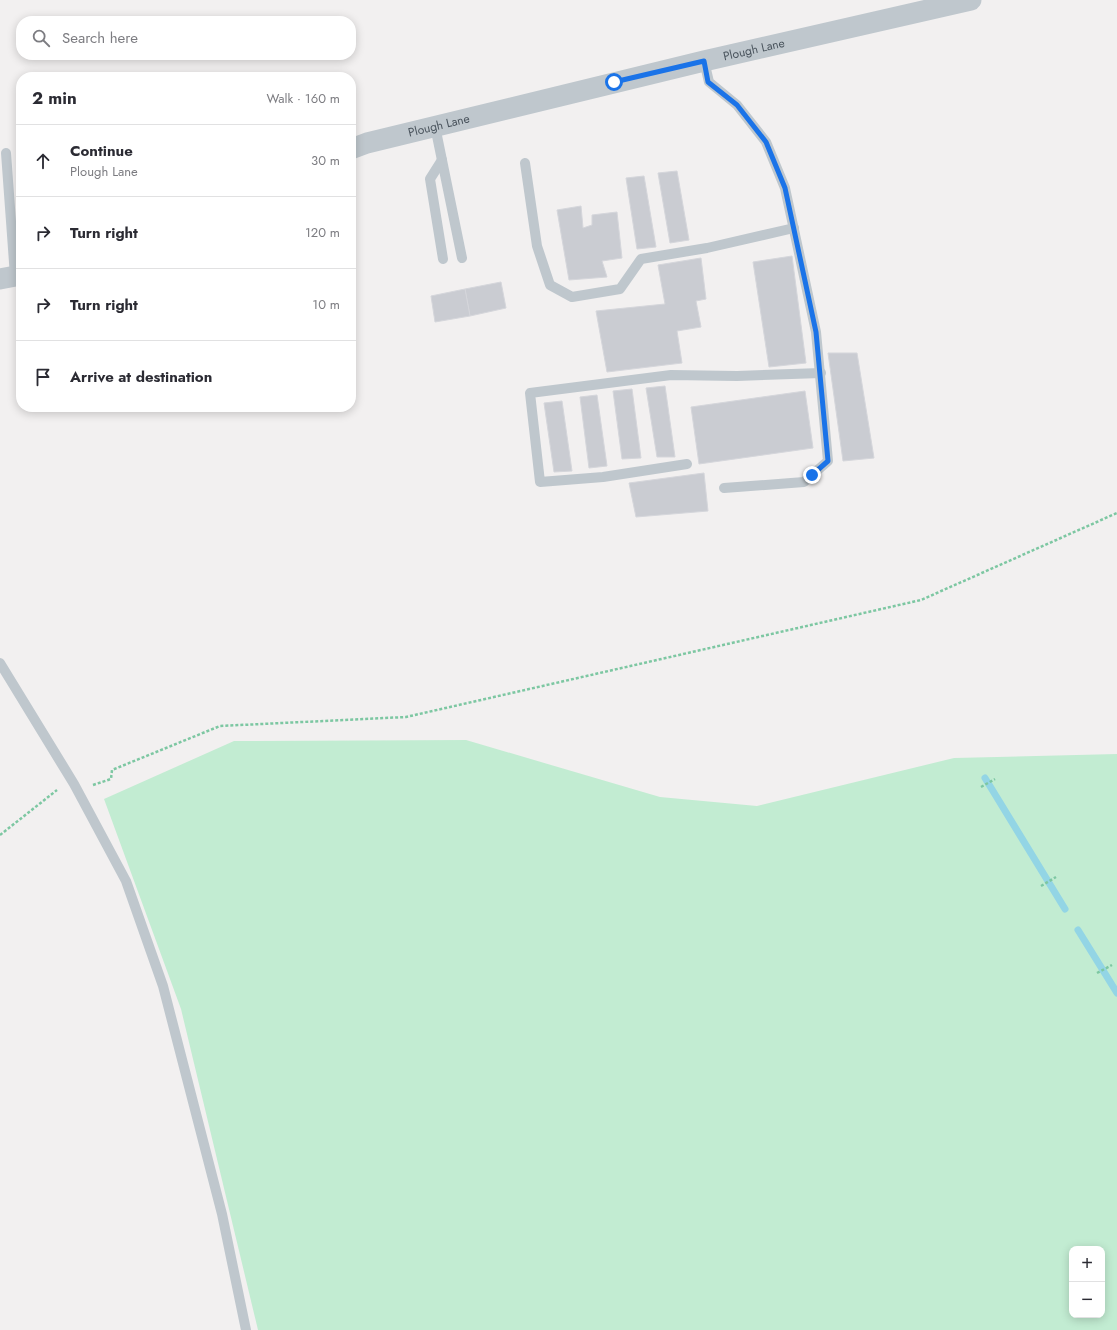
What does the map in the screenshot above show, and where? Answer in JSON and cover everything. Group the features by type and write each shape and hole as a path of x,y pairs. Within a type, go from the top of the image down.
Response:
{"street":[{"name":"Plough Lane","path":"356,147 435,126 704,61 971,0"}],"lane":[{"path":"704,61 708,82 737,105 766,142 785,188 816,332 828,461 804,482 724,488"},
{"path":"435,126 462,258"},
{"path":"6,153 12,277"},
{"path":"442,160 430,179 443,259"},
{"path":"525,163 537,246 550,285 572,297 620,289 641,259 707,248 794,228"},
{"path":"687,464 603,476 540,482 530,393 671,375 737,376 820,373"},
{"path":"0,663 74,784 126,881 163,986 222,1214 246,1330"}],"path":[{"path":"0,835 56,790 74,784 91,786 111,779 112,770 220,726 406,717 922,600 1117,513"},
{"path":"981,787 995,779"},
{"path":"1041,886 1056,877"},
{"path":"1097,973 1112,965"}],"green space":[{"path":"466,740 660,797 757,806 954,758 1117,754 1117,1330 258,1330 181,1009 104,799 234,741"}],"building":[{"path":"677,171 689,240 670,243 658,173"},
{"path":"644,176 656,247 637,249 626,178"},
{"path":"581,206 583,228 592,225 592,215 617,212 622,258 602,261 607,277 569,280 557,210"},
{"path":"792,256 806,363 769,367 753,262"},
{"path":"701,258 706,299 696,301 701,327 677,331 682,363 607,372 596,311 665,304 658,265"},
{"path":"501,282 506,308 470,316 465,289"},
{"path":"465,289 470,316 435,322 431,296"},
{"path":"828,353 857,353 874,458 843,461"},
{"path":"665,386 675,457 657,457 646,388"},
{"path":"632,389 641,458 622,459 613,391"},
{"path":"805,391 813,448 699,464 691,407"},
{"path":"597,395 607,466 589,468 580,397"},
{"path":"562,401 572,471 554,472 544,403"},
{"path":"704,473 708,511 636,517 629,483"}],"waterway":[{"path":"985,778 1065,909"},
{"path":"1078,930 1117,993"}],"route":[{"path":"614,82 704,61 708,82 737,105 766,142 785,188 816,332 828,461 812,475"}]}
